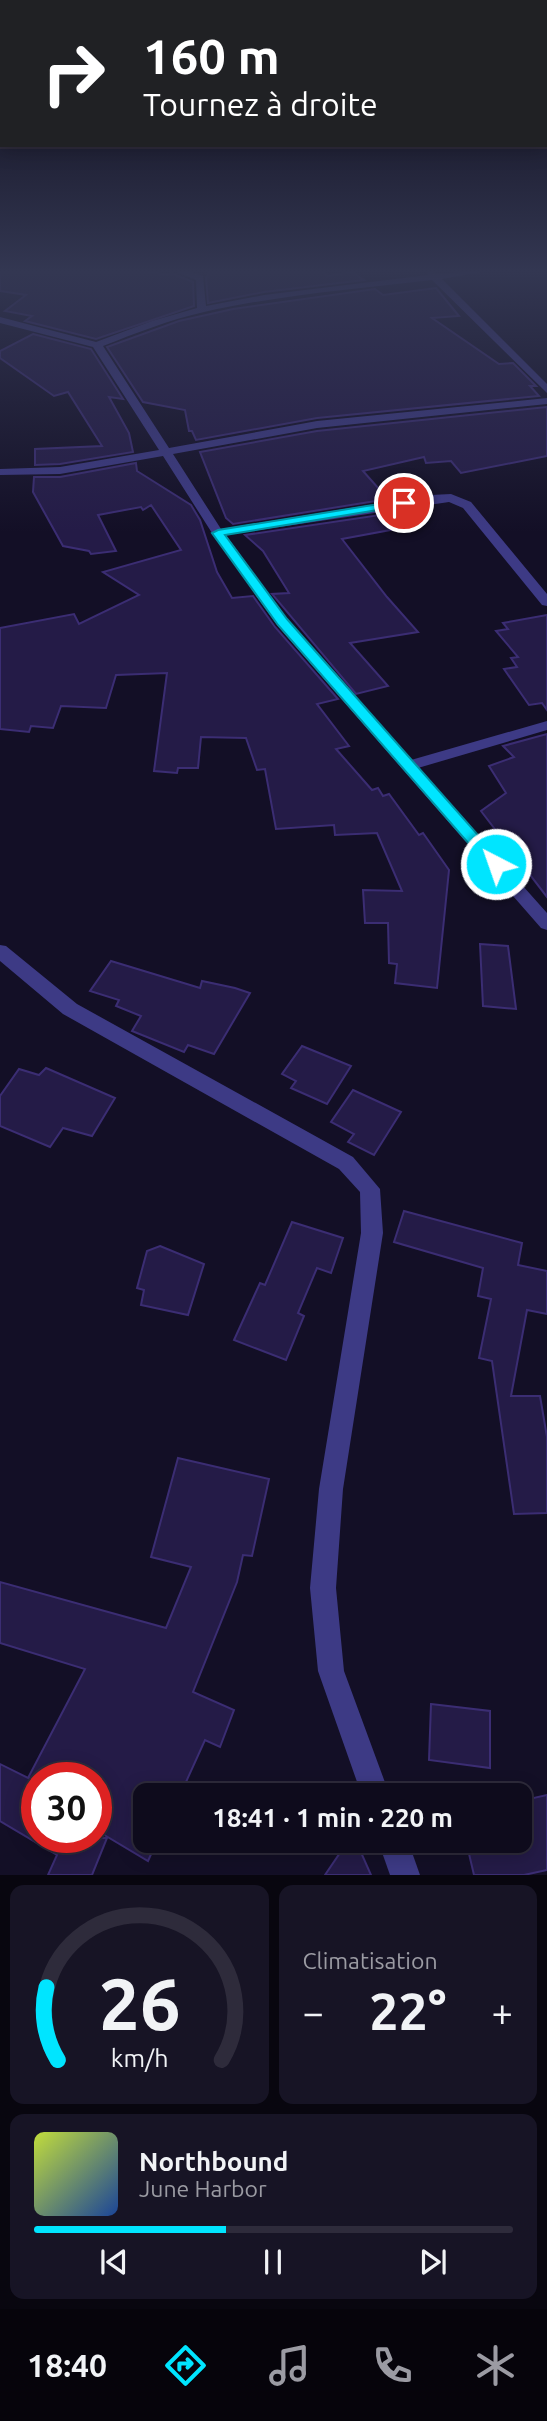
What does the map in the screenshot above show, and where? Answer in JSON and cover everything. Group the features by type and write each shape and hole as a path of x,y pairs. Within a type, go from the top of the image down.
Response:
{"street":[{"path":"105,358 218,533 282,622 547,924"},
{"path":"516,358 547,390"},
{"path":"0,472 28,474 80,468 256,433 547,401"},
{"path":"218,533 430,499 451,498 467,505 547,601"},
{"path":"410,765 547,725"},
{"path":"0,951 70,1009 346,1163 370,1189 372,1233 331,1489 323,1588 331,1671 371,1783"},
{"path":"397,1853 405,1875"}],"building":[{"path":"0,358 96,358 123,399 109,397 129,433 133,452 60,464 35,465 35,449 102,446 68,392 54,396"},
{"path":"114,358 490,358 499,364 513,363 536,386 530,386 539,396 317,418 196,440 192,431 189,431 185,410 143,402"},
{"path":"547,407 547,456 461,473 451,461 426,463 424,457 363,471 388,499 233,524 226,518 200,452 317,431"},
{"path":"136,463 137,471 191,505 200,520 217,572 232,598 253,596 275,627 338,699 317,704 349,746 336,749 372,790 378,788 383,796 389,794 419,835 423,833 449,870 437,988 395,983 397,964 389,963 388,923 365,923 363,890 402,891 377,833 335,835 334,825 276,829 265,769 257,770 246,738 201,737 198,768 178,768 177,773 154,771 167,673 116,675 106,708 61,706 53,728 31,726 29,732 0,729 0,628 74,614 79,624 139,595 103,572 181,550 151,505 143,510 141,507 98,515 116,551 91,554 89,551 63,546 33,492 34,477 60,477"},
{"path":"400,512 412,526 342,539 418,632 350,643 388,686 356,694 272,594 289,593 263,551 245,535"},
{"path":"547,615 547,710 542,703 529,705 504,669 517,667 511,658 518,657 496,631 508,629 503,623"},
{"path":"547,734 547,897 481,811 506,793 489,766 514,757 503,746"},
{"path":"480,944 508,946 516,1009 483,1006"},
{"path":"111,961 200,988 202,981 250,993 214,1054 188,1045 184,1052 132,1031 141,1016 116,1006 119,1000 90,991"},
{"path":"302,1046 351,1066 327,1104 291,1088 296,1081 282,1074"},
{"path":"46,1068 115,1098 92,1136 63,1128 50,1147 0,1126 0,1096 19,1069 39,1075"},
{"path":"353,1090 401,1112 374,1155 348,1142 354,1134 331,1122"},
{"path":"404,1211 522,1243 518,1265 547,1271 547,1314 527,1310 511,1396 540,1396 547,1437 547,1513 514,1514 492,1361 479,1358 491,1299 478,1296 483,1268 394,1242"},
{"path":"292,1222 343,1238 331,1273 317,1268 298,1313 304,1316 286,1360 234,1340 260,1283 265,1285"},
{"path":"160,1246 204,1264 188,1315 141,1305 144,1290 137,1288 147,1251"},
{"path":"178,1458 269,1479 252,1556 243,1555 237,1582 193,1692 234,1710 220,1747 205,1740 186,1782 188,1783 133,1783 133,1852 112,1840 112,1762 36,1762 85,1669 0,1643 0,1582 166,1628 191,1567 151,1557"},
{"path":"431,1704 490,1711 490,1768 429,1760"},
{"path":"0,1764 21,1774 21,1834 0,1821"},
{"path":"547,1795 547,1870 524,1875 474,1875 469,1853 532,1853 532,1798"},
{"path":"54,1853 101,1853 92,1875 48,1875 57,1855"},
{"path":"135,1853 152,1853 148,1861"},
{"path":"340,1853 361,1853 371,1875 325,1875"}],"route":[{"path":"404,503 218,533 282,622 496,864"}]}
